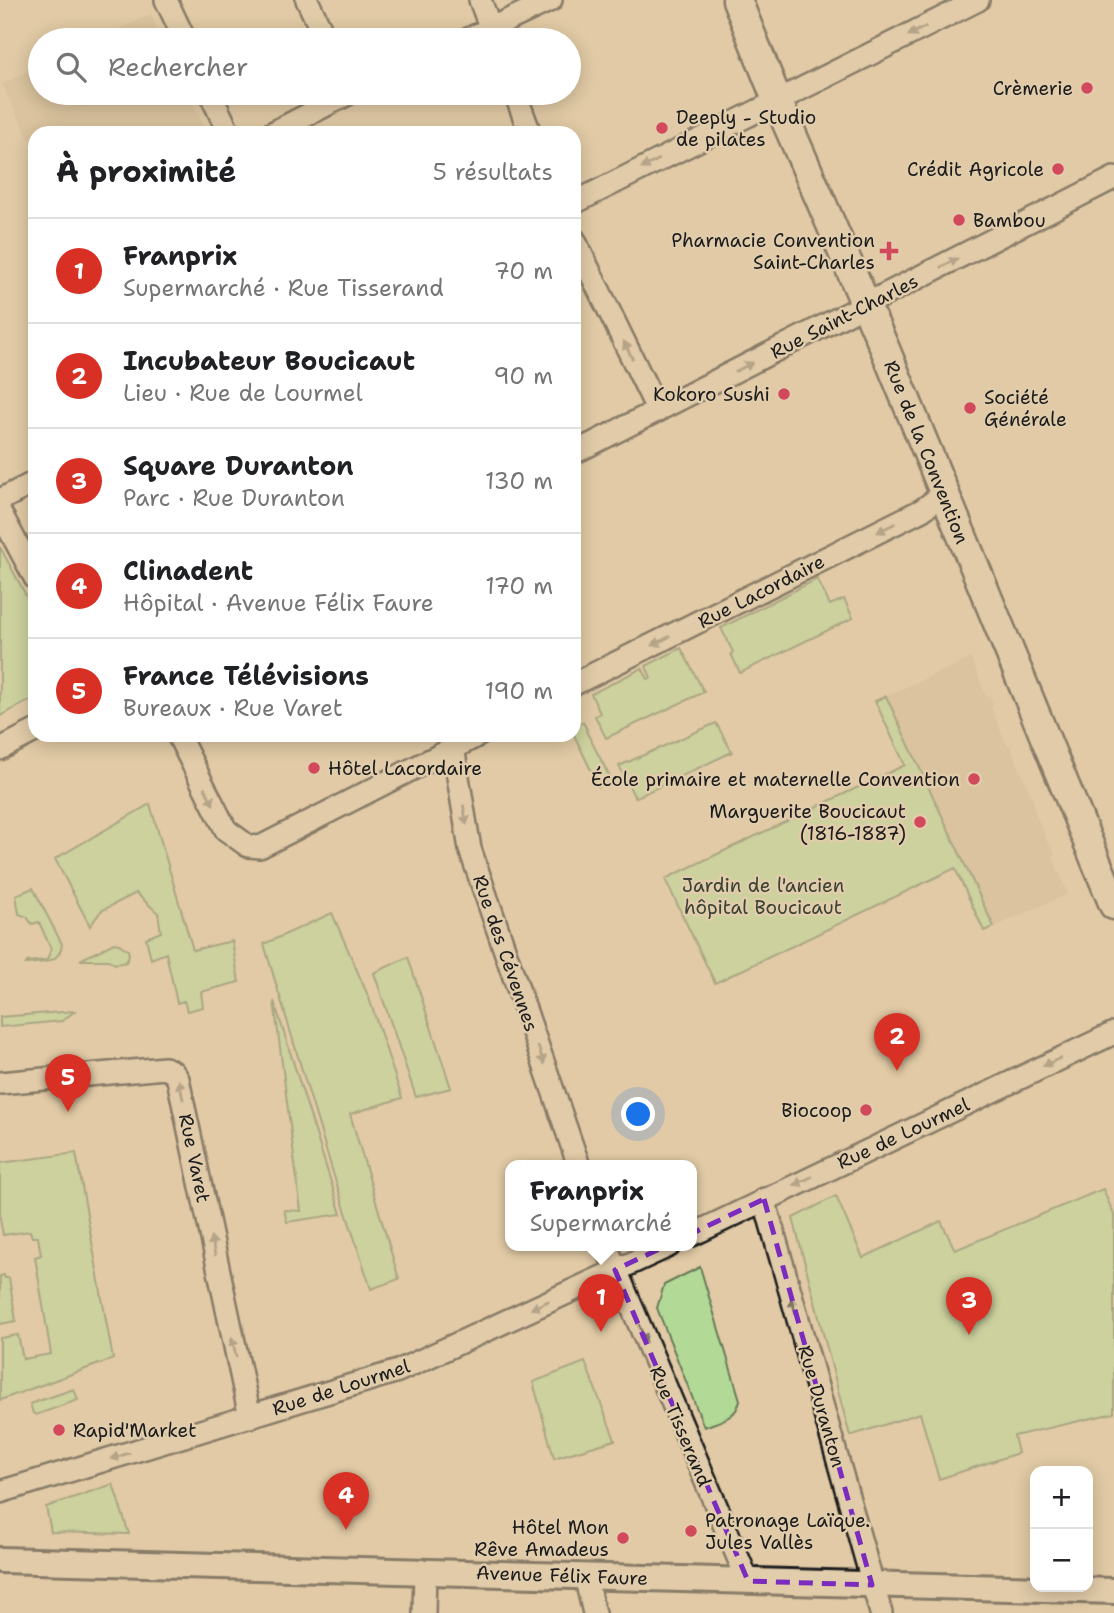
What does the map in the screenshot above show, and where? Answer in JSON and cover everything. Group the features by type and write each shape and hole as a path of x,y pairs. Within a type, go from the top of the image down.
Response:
{"main road":[{"name":"Rue de la Convention","path":"737,0 945,493 1114,905"}],"street":[{"path":"166,0 179,28"},
{"path":"307,0 320,28"},
{"path":"480,0 490,28"},
{"path":"505,28 551,0"},
{"path":"581,199 978,0"},
{"path":"216,105 226,126"},
{"path":"286,126 327,105"},
{"path":"520,105 527,126"},
{"name":"Rue Saint-Charles","path":"581,450 1114,178"},
{"path":"581,253 658,411"},
{"path":"0,500 28,486"},
{"name":"Rue Lacordaire","path":"581,680 922,510 945,493"},
{"path":"0,512 28,565"},
{"path":"0,748 28,734"},
{"path":"182,742 226,830 248,846 260,847 452,742"},
{"name":"Rue des Cévennes","path":"452,742 470,849 577,1160"},
{"name":"Rue de Lourmel","path":"697,1232 1114,1033"},
{"name":"Rue Varet","path":"0,1083 165,1068 173,1072 178,1079 250,1417"},
{"name":"Rue Duranton","path":"764,1199 880,1613"},
{"path":"608,1251 615,1270"},
{"name":"Rue de Lourmel","path":"0,1492 398,1371 658,1251"},
{"name":"Rue Tisserand","path":"615,1270 748,1581"},
{"name":"Avenue Félix Faure","path":"3,1558 1114,1591"},
{"path":"424,1613 425,1571"},
{"path":"585,1576 594,1613"}],"highlighted area":[{"path":"764,1199 872,1585 748,1581 615,1270"}],"shaded area":[{"path":"151,14 157,28 121,28"},
{"path":"28,71 28,105 194,105 204,126 28,126 28,138 2,84"},
{"name":"École primaire et maternelle Convention","path":"971,658 986,696 990,696 994,706 991,708 1035,805 1033,807 1051,845 1068,894 994,927 886,696"}],"green space":[{"path":"0,547 28,599 28,702 0,716"},
{"path":"817,579 830,605 844,599 853,618 740,673 721,628"},
{"path":"681,648 704,692 606,738 595,716 600,713 591,694 642,668 648,679 651,678 646,666"},
{"name":"Jardin de l'ancien hôpital Boucicaut","path":"886,696 994,927 984,931 955,868 715,983 665,879 905,765 875,701"},
{"path":"583,722 612,781 599,787 577,742 581,742"},
{"path":"716,723 732,752 635,798 619,766"},
{"path":"150,804 193,950 232,941 239,982 201,992 203,1007 187,1011 184,1001 177,1003 166,953 151,959 146,938 161,932 158,913 136,893 101,911 90,926 55,859"},
{"path":"33,888 62,944 61,951 54,959 26,964 47,960 51,949 39,922 32,924 27,917 19,914 16,895"},
{"path":"332,913 369,998 402,1098 350,1114 399,1279 371,1289 264,944"},
{"path":"114,943 128,950 126,962 115,964 108,960 80,960"},
{"path":"408,957 451,1088 416,1097 374,973"},
{"path":"274,1001 341,1214 287,1222 284,1210 301,1211"},
{"path":"75,1011 62,1021 0,1027 0,1017"},
{"path":"76,1153 113,1359 0,1400 0,1338 18,1335 23,1359 51,1354 35,1257 41,1255 38,1237 32,1237 30,1231 3,1235 0,1219 0,1163"},
{"path":"1103,1189 1114,1215 1114,1413 1014,1436 1018,1453 939,1479 920,1413 850,1436 793,1218 836,1196 863,1258 941,1221 955,1250"},
{"path":"700,1267 740,1400 732,1415 704,1427 657,1308 664,1285"},
{"path":"0,1276 9,1278 16,1321 0,1324"},
{"path":"585,1362 615,1440 554,1458 533,1382"},
{"path":"74,1389 78,1400 36,1415 33,1413 30,1404"},
{"path":"113,1484 129,1534 51,1532 46,1507"}],"place":[{"name":"Crèmerie","path":"1087,88"},
{"name":"Deeply - Studio de pilates","path":"662,128"},
{"name":"Crédit Agricole","path":"1058,169"},
{"name":"Bambou","path":"959,220"},
{"name":"Pharmacie Convention Saint-Charles","path":"889,251"},
{"name":"Kokoro Sushi","path":"784,394"},
{"name":"Société Générale","path":"970,408"},
{"name":"Hôtel Lacordaire","path":"314,768"},
{"name":"École primaire et maternelle Convention","path":"974,779"},
{"name":"Marguerite Boucicaut (1816-1887)","path":"920,822"},
{"name":"Incubateur Boucicaut","path":"897,1071"},
{"name":"Biocoop","path":"866,1110"},
{"name":"France Télévisions","path":"68,1112"},
{"name":"Franprix","path":"601,1332"},
{"name":"Square Duranton","path":"969,1335"},
{"name":"Rapid'Market","path":"59,1430"},
{"name":"Clinadent","path":"346,1530"},
{"name":"Patronage Laïque. Jules Vallès","path":"691,1531"},
{"name":"Hôtel Mon Rêve Amadeus","path":"623,1538"}]}
